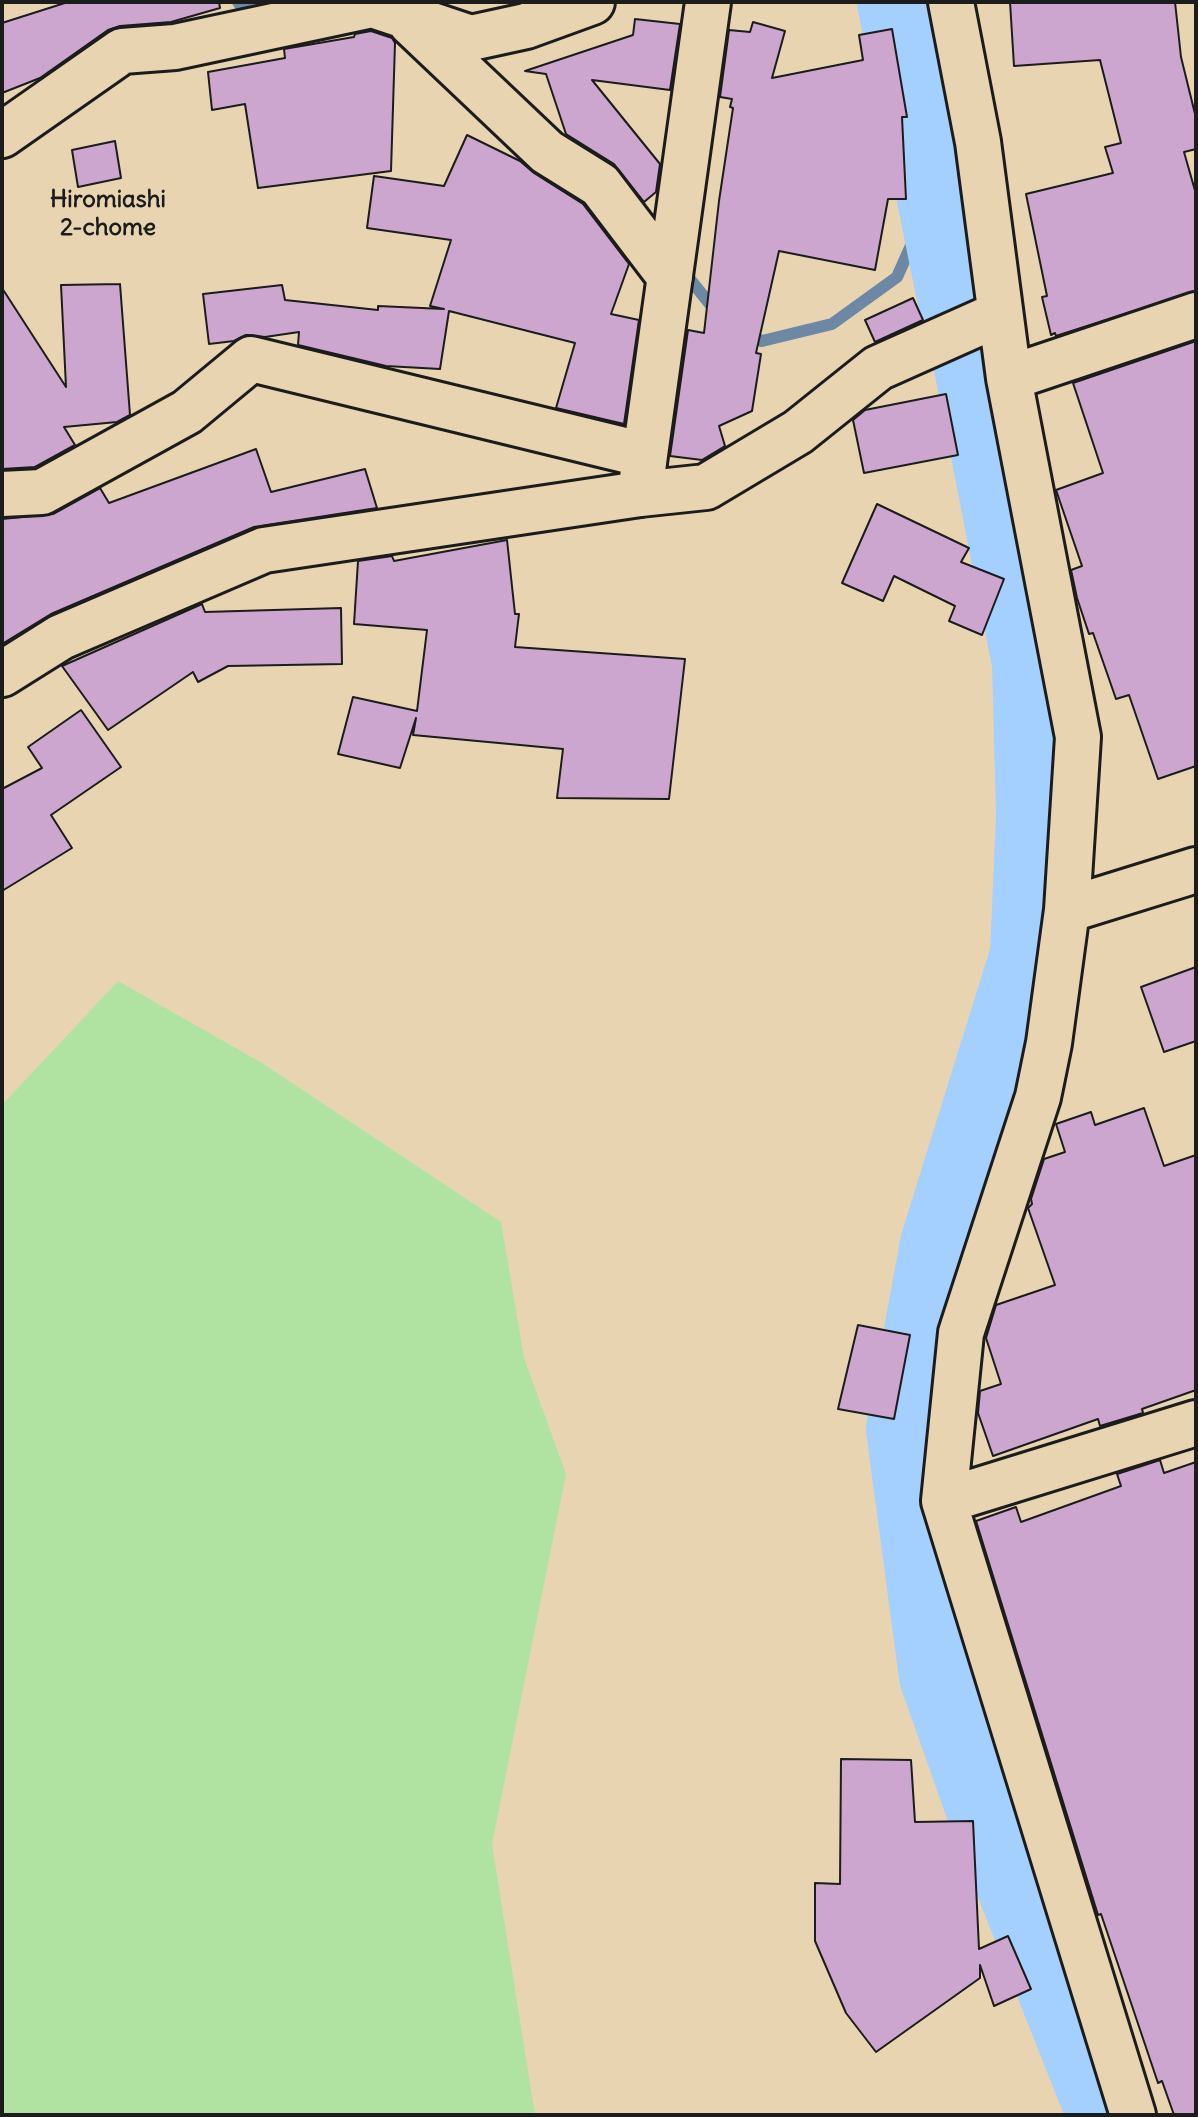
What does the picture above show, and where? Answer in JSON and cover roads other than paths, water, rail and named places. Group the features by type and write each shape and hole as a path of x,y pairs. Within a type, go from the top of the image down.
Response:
{"street":[{"path":"2,135 122,51 175,47 372,5 471,38 526,26 592,2"},
{"path":"642,475 708,2"},
{"path":"951,2 978,142 1009,378 1078,737 1067,910 1049,1043 1038,1097 961,1333 944,1501 1133,2115"},
{"path":"404,16 547,152 600,185 670,277"},
{"path":"2,494 42,492 187,412 251,359 642,475 706,487 798,432 878,368 999,314"},
{"path":"1009,378 1196,315"},
{"path":"2,674 61,637 264,550 642,475"},
{"path":"1067,910 1196,870"},
{"path":"944,1501 1196,1423"}],"waterway":[{"path":"238,2 243,9 283,2"},
{"path":"896,2 973,367 1031,663 1035,817 1029,955 939,1244 905,1429 938,1676 986,1812 1106,2115"},
{"path":"743,334 762,341 832,324 897,277 935,192"},
{"path":"681,268 717,313"}],"district":[{"name":"Hiromiashi 2-chome","path":"108,214"}]}
